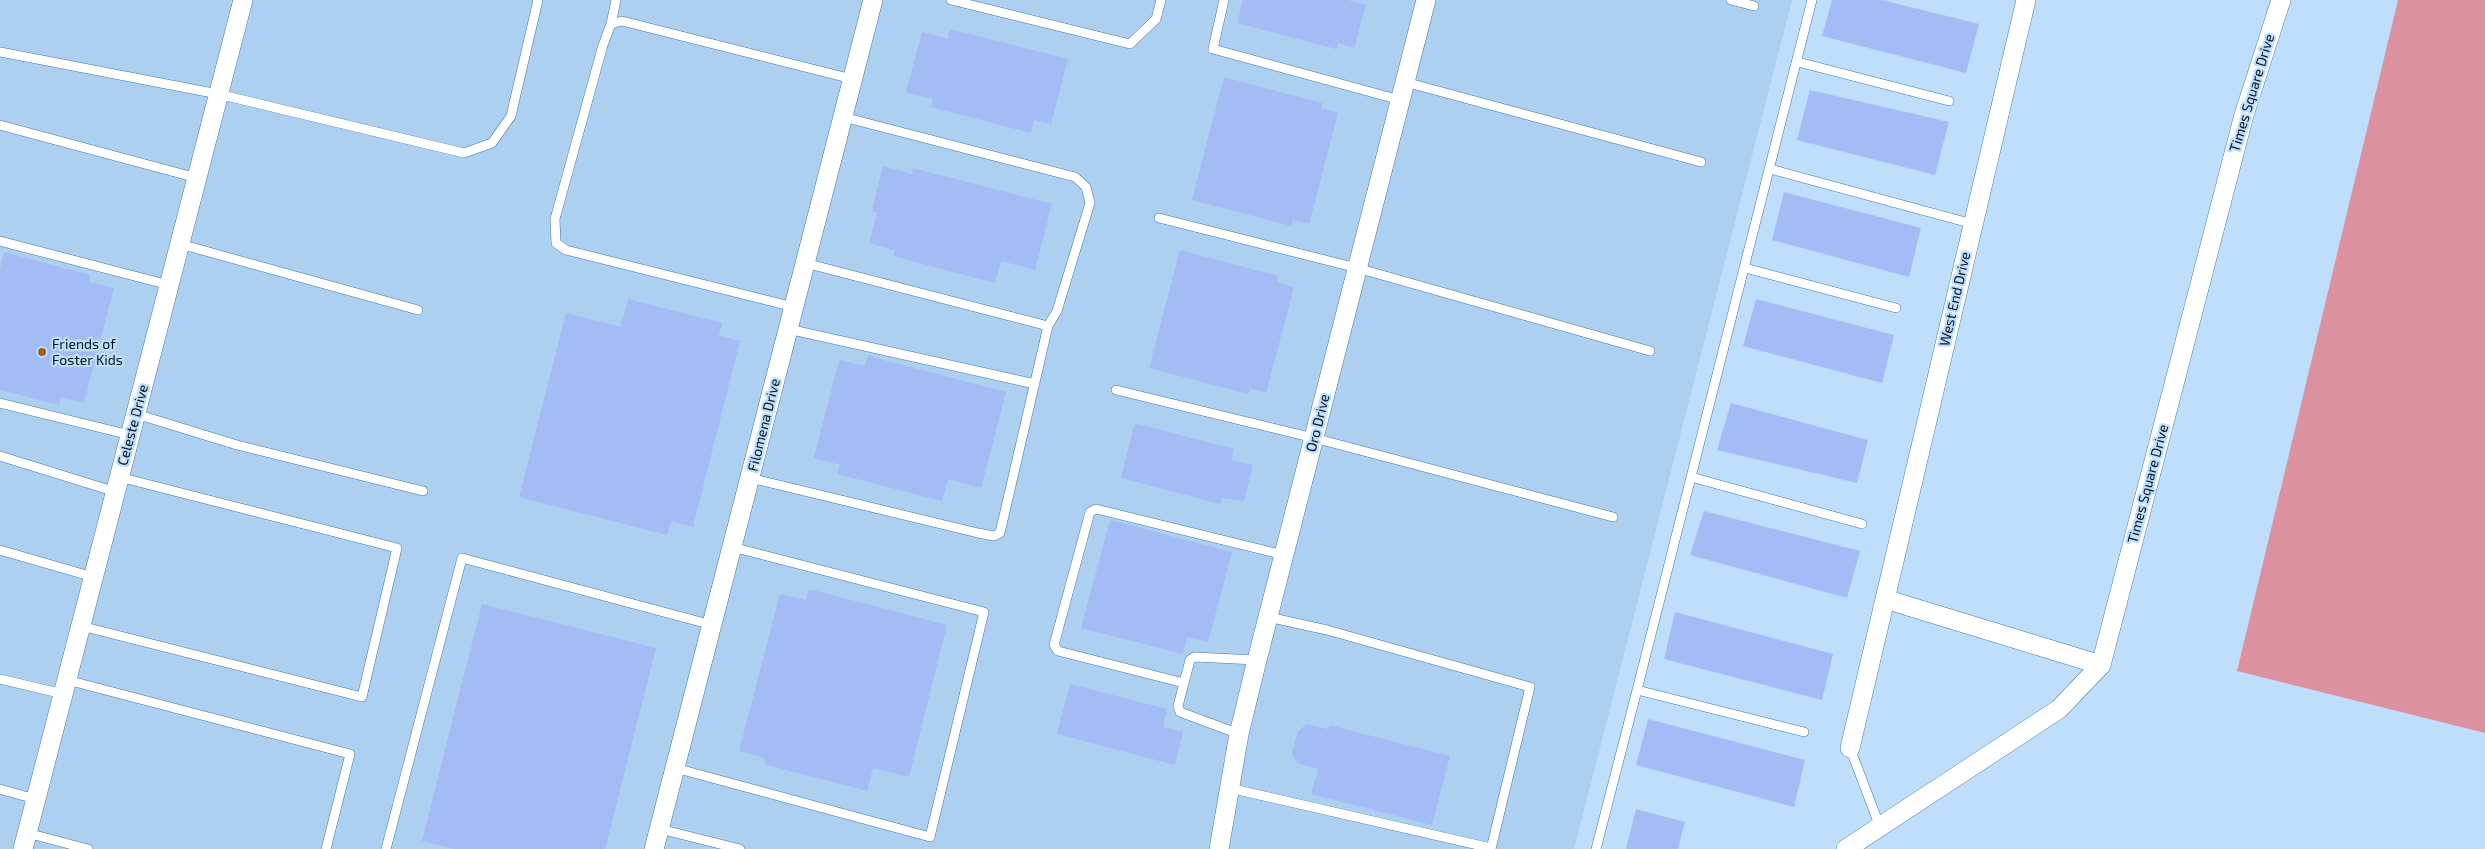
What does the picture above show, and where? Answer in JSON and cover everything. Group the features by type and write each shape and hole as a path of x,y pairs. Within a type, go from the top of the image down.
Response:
{"street":[{"name":"Celeste Drive","path":"25,841 242,0"},
{"name":"Oro Drive","path":"1219,849 1239,734 1257,660 1426,0"},
{"name":"West End Drive","path":"1850,748 2026,0"},
{"name":"Times Square Drive","path":"1846,849 2059,709 2101,665 2244,115 2281,0"},
{"name":"Filomena Drive","path":"654,849 843,118 867,1"},
{"path":"1885,599 2101,665"}],"lane":[{"path":"0,52 218,94 464,153 492,143 511,116 538,0"},
{"path":"616,0 611,24 603,45 555,219 556,243 566,250 794,307"},
{"path":"951,0 1130,44 1156,19 1161,0"},
{"path":"1224,0 1213,50 1402,91 1701,162"},
{"path":"1731,0 1754,6"},
{"path":"1596,849 1798,62 1812,0"},
{"path":"611,24 622,21 852,79"},
{"path":"1798,62 1949,101"},
{"path":"750,478 994,536 1000,533 1048,326 1057,310 1090,203 1086,187 1075,177 843,118"},
{"path":"0,125 197,178"},
{"path":"1770,170 1973,224"},
{"path":"1159,218 1357,268 1650,351"},
{"path":"0,241 169,285"},
{"path":"180,244 418,310"},
{"path":"805,263 1048,326"},
{"path":"1745,268 1896,308"},
{"path":"788,329 1035,384"},
{"path":"1116,390 1314,438 1613,517"},
{"path":"0,403 130,435"},
{"path":"136,414 237,445 423,491"},
{"path":"0,456 397,548 362,698 81,626"},
{"path":"1691,477 1862,524"},
{"path":"1184,683 1058,651 1054,644 1090,512 1096,509 1284,555"},
{"path":"675,768 930,837 984,612 732,547"},
{"path":"0,550 94,577"},
{"path":"386,849 462,558 712,626"},
{"path":"1229,788 1491,848 1530,687 1327,630 1268,617"},
{"path":"1239,734 1180,712 1178,706 1190,660 1194,657 1257,660"},
{"path":"0,679 65,687 350,754 326,849"},
{"path":"1637,690 1804,732"},
{"path":"1850,748 1880,826"},
{"path":"0,790 35,799"},
{"path":"660,829 740,849"},
{"path":"25,841 88,849"}],"shaded area":[{"path":"0,0 1792,0 1574,849 0,849"},
{"path":"2398,0 2485,0 2485,733 2237,671"}],"building":[{"path":"1243,0 1348,0 1366,5 1354,48 1338,43 1336,49 1237,23"},
{"path":"1832,0 1882,0 1979,24 1966,73 1822,36"},
{"path":"950,29 1068,59 1051,124 1034,120 1031,133 931,107 933,99 906,92 922,32 948,39"},
{"path":"1224,77 1322,103 1321,108 1338,113 1309,224 1293,220 1291,226 1192,200"},
{"path":"1810,90 1949,122 1935,175 1797,140"},
{"path":"883,166 912,174 913,168 1052,204 1035,270 1001,261 995,283 893,256 895,250 869,243 877,213 872,211"},
{"path":"1784,192 1921,228 1909,277 1772,240"},
{"path":"1180,250 1278,276 1277,282 1294,287 1266,393 1250,388 1248,394 1149,368"},
{"path":"4,252 90,275 89,282 114,288 84,403 61,397 59,405 0,390 0,269"},
{"path":"628,299 722,323 719,336 740,341 693,527 671,521 667,535 519,497 566,313 621,327"},
{"path":"1756,299 1894,335 1882,383 1743,346"},
{"path":"868,356 1006,392 981,488 948,479 942,501 837,474 840,465 814,458 839,360 865,366"},
{"path":"1731,403 1868,440 1857,483 1717,450"},
{"path":"1135,423 1234,449 1231,460 1253,465 1244,501 1222,498 1220,504 1121,478"},
{"path":"1704,511 1860,551 1847,598 1690,555"},
{"path":"1110,520 1232,552 1208,642 1187,637 1183,654 1081,628"},
{"path":"809,589 947,625 909,777 873,768 867,791 764,764 765,758 739,751 780,594 806,600"},
{"path":"482,604 656,648 605,849 455,849 422,841"},
{"path":"1675,612 1833,654 1822,700 1664,659"},
{"path":"1070,684 1167,709 1163,727 1183,732 1175,765 1057,734"},
{"path":"1648,719 1805,760 1794,807 1636,765"},
{"path":"1307,724 1328,729 1329,725 1450,756 1432,825 1311,794 1318,769 1298,763 1292,754 1298,731"},
{"path":"1636,809 1685,822 1678,849 1626,849"}],"place":[{"name":"Friends of Foster Kids","path":"42,352"}]}
